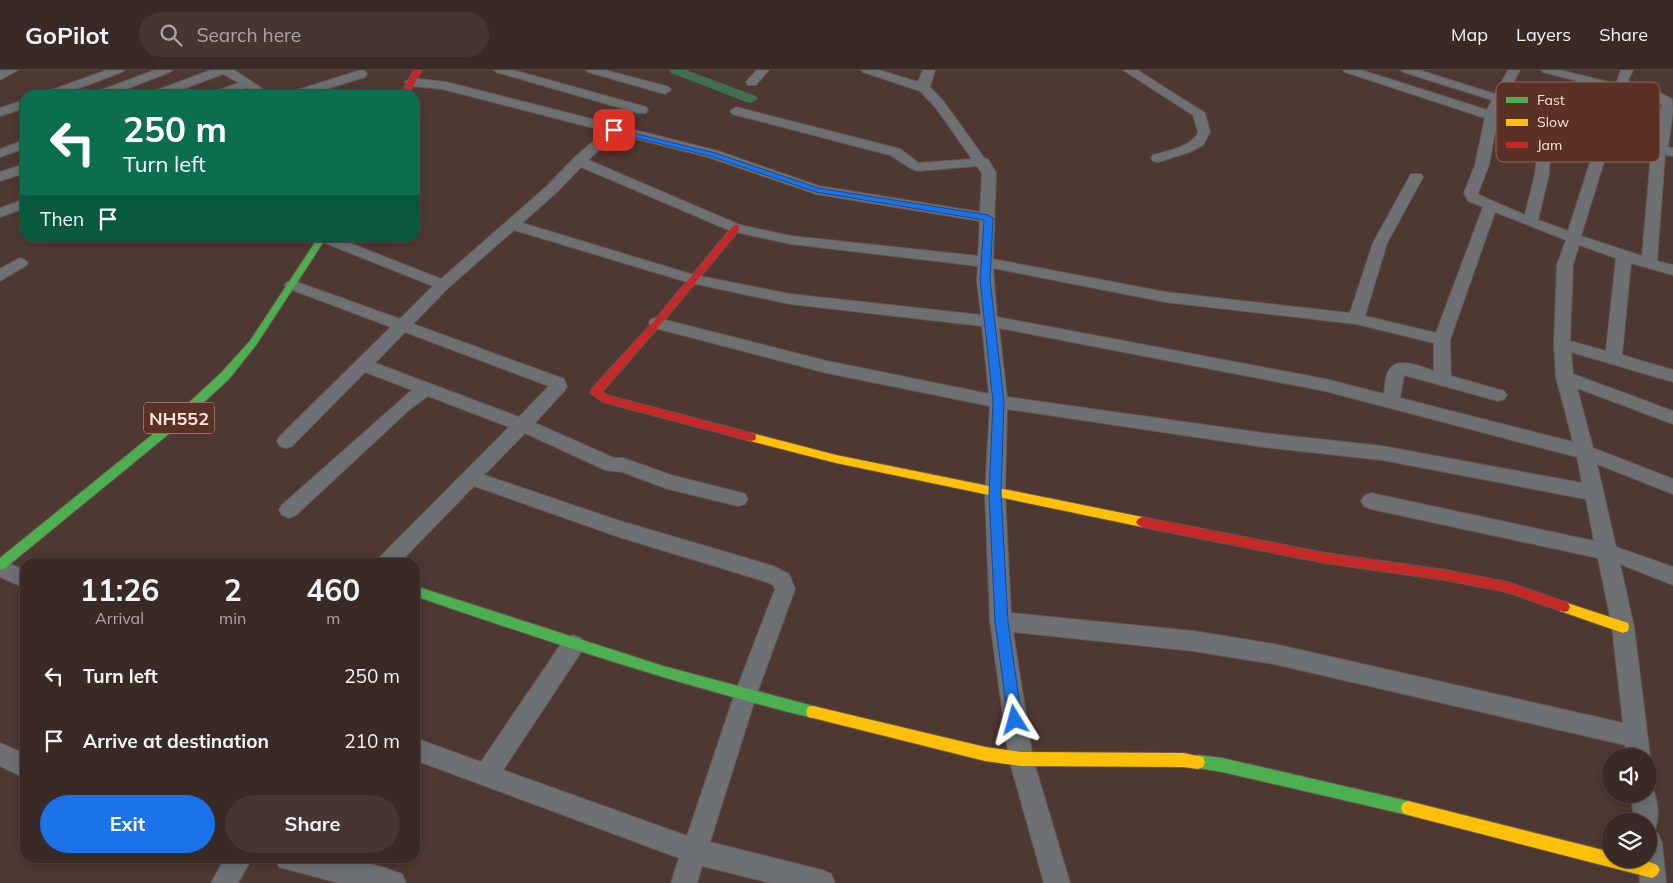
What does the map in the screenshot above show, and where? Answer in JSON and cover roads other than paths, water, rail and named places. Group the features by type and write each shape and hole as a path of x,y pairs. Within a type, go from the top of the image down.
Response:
{"main road":[{"path":"407,90 418,70"},
{"path":"736,228 657,323 595,393 603,398 836,459 995,493 1325,558 1445,575 1507,587 1623,627"},
{"name":"NH552","path":"0,566 202,399 225,376 253,343 320,242"},
{"path":"420,593 573,646 745,696 985,754 1021,759 1182,760 1222,765 1376,800 1652,876"}],"street":[{"path":"0,76 12,70"},
{"path":"64,90 118,70"},
{"path":"113,90 166,70"},
{"path":"169,90 222,70"},
{"path":"226,70 257,90"},
{"path":"500,70 642,110"},
{"path":"592,70 665,90"},
{"path":"752,82 763,70"},
{"path":"867,70 924,88 983,162 989,173 985,280 999,402 995,493 1001,622 1021,759 1057,883"},
{"path":"924,88 923,85 928,70"},
{"path":"1129,70 1199,113 1204,130 1203,138 1194,145 1158,158"},
{"path":"1349,70 1496,117"},
{"path":"1407,70 1496,98"},
{"path":"1547,70 1584,81 1622,77"},
{"path":"309,90 361,71"},
{"path":"411,82 442,85 713,154 816,190 988,218"},
{"path":"231,90 247,84"},
{"path":"1660,96 1669,96 1667,151"},
{"path":"1496,102 1482,165 1471,193 1473,198 1490,207 1624,256 1673,270"},
{"path":"0,112 20,106"},
{"path":"736,111 895,152 904,156 908,163 918,167 983,162"},
{"path":"286,441 403,327 442,285 552,189 579,161 614,130"},
{"path":"0,153 20,146"},
{"path":"579,161 736,228 791,240 987,262 1165,297 1356,319 1442,340"},
{"path":"1530,222 1542,174 1543,162"},
{"path":"1001,622 1194,641 1274,654 1637,747 1623,627 1585,452 1565,377 1562,344 1565,265 1597,162"},
{"path":"1649,263 1657,162"},
{"path":"0,178 20,170"},
{"path":"1356,319 1380,243 1416,177"},
{"path":"0,213 20,205"},
{"path":"1443,379 1442,340 1490,207"},
{"path":"512,225 692,279 790,298 989,320 1325,385 1585,452 1673,487"},
{"path":"333,242 442,285"},
{"path":"1613,360 1624,256"},
{"path":"0,276 20,263"},
{"path":"292,285 558,383 554,392 392,558"},
{"path":"657,323 827,367 999,402 1263,440 1382,453 1594,493"},
{"path":"1562,344 1673,376"},
{"path":"363,366 522,425 612,465 624,465 668,482 738,499"},
{"path":"1391,402 1396,372 1401,369 1408,369 1498,395"},
{"path":"1565,377 1673,418"},
{"path":"289,510 403,406 425,389"},
{"path":"471,478 619,529 773,575 782,580 785,589 745,696 684,883"},
{"path":"1371,500 1607,552 1673,576"},
{"path":"0,566 20,576"},
{"path":"486,775 573,646"},
{"path":"420,751 694,851 822,883"},
{"path":"0,754 20,764"},
{"path":"224,883 236,863"},
{"path":"309,863 393,883"}],"waterway":[{"path":"675,70 751,99"}]}
